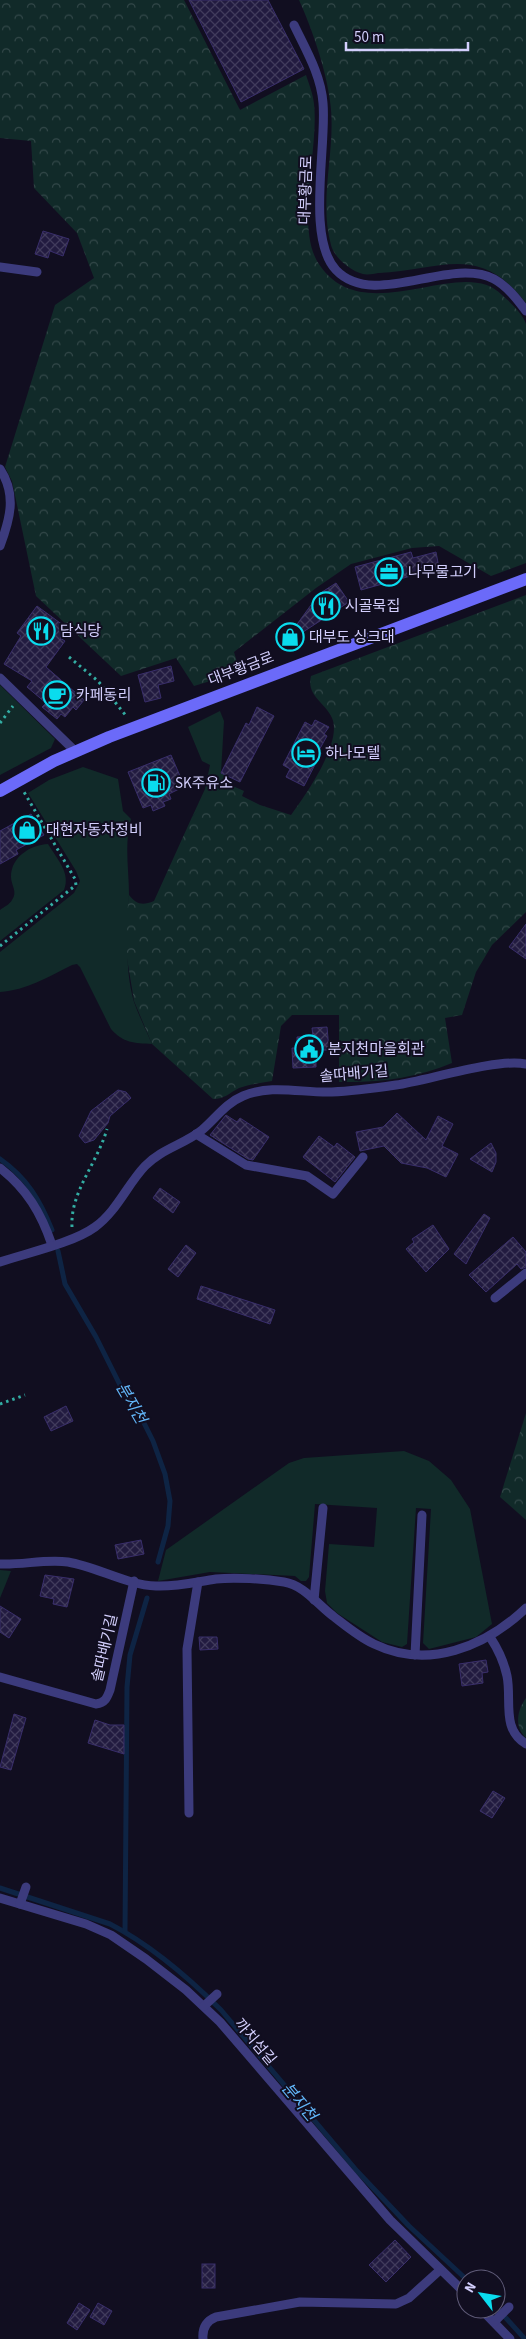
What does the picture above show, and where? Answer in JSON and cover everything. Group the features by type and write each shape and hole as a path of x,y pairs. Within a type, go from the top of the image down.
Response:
{"main road":[{"name":"대부황금로","path":"0,791 76,752 134,728 526,579"}],"lane":[{"name":"대부황금로","path":"294,25 320,83 323,102 324,150 319,210 320,229 323,246 336,270 346,278 372,284 392,284 461,273 479,274 494,279 505,287 526,311"},
{"path":"0,267 37,272"},
{"path":"0,469 7,483 12,506 0,546"},
{"path":"0,678 76,752"},
{"name":"솔따배기길","path":"0,1262 74,1238 93,1229 102,1222 145,1166 155,1157 196,1134 230,1102 259,1090 281,1089 333,1092 396,1085 501,1064 526,1064"},
{"path":"196,1134 246,1165 307,1176 333,1194 363,1157"},
{"path":"0,1168 18,1183 32,1200 45,1224 52,1245"},
{"path":"495,1298 526,1273"},
{"path":"314,1600 323,1508"},
{"path":"415,1654 422,1515"},
{"path":"0,1564 40,1561 70,1563 147,1586 219,1579 285,1582 296,1585 347,1627 373,1644 391,1651 415,1654 443,1654 476,1644 490,1636 526,1608"},
{"name":"솔따배기길","path":"0,1677 96,1704 102,1704 107,1699 110,1690 134,1581"},
{"path":"189,1813 187,1649 198,1582"},
{"path":"490,1636 507,1676 510,1725 519,1740 526,1744"},
{"path":"20,1904 26,1887"},
{"name":"까치섬길","path":"0,1898 86,1924 111,1935 146,1958 204,2006 371,2200 456,2285"},
{"path":"204,2006 217,1994"},
{"path":"202,2339 203,2330 210,2320 300,2302 396,2304 409,2298 440,2270"},
{"path":"494,2322 509,2307"},
{"path":"491,2319 510,2339"}],"path":[{"path":"69,657 98,682 125,712 134,728"},
{"path":"0,723 19,698"},
{"path":"0,946 76,885 76,879 23,791"},
{"path":"74,1238 71,1218 72,1206 98,1156 107,1129"},
{"path":"0,1404 25,1395"}],"green space":[{"path":"0,0 184,0 240,110 306,75 311,89 315,122 308,227 311,245 317,261 336,282 359,291 384,293 462,282 484,284 502,295 516,308 526,324 526,563 491,576 439,546 412,548 351,564 316,588 234,652 240,672 194,686 176,658 121,676 36,596 12,481 5,467 55,305 94,278 77,233 34,188 31,141 0,138"},
{"path":"299,0 526,0 526,303 509,284 492,272 475,266 441,265 365,274 348,267 335,254 331,245 326,209 332,119 330,101 318,49"},
{"path":"526,595 526,912 492,945 476,972 462,1015 445,1018 452,1063 411,1076 368,1082 339,1082 339,1015 292,1015 281,1026 272,1081 239,1088 224,1097 213,1099 152,1044 134,1001 127,958 126,925 129,895 140,903 154,901 192,817 226,783 244,791 242,796 260,805 291,815 313,782 328,754 334,728 329,712 311,689 311,676"},
{"path":"0,685 55,739 51,748 0,775"},
{"path":"220,711 224,721 221,773 229,777 213,798 192,817 205,789 210,765 202,761 188,727"},
{"path":"83,767 118,779 123,811 131,819 127,848 129,895 127,949 129,976 134,1002 152,1044 124,1040 115,1034 77,964 28,986 0,992 0,952 74,893 80,881 76,871 28,793 49,780"},
{"path":"48,844 64,872 66,884 64,890 0,941 0,910 10,903 14,897 11,877 14,864 28,850"},
{"path":"526,1413 526,1520 500,1497"},
{"path":"404,1451 429,1461 451,1480 470,1509 492,1624 476,1637 429,1649 423,1643 431,1509 416,1508 407,1644 402,1647 382,1642 337,1613 327,1603 325,1591 329,1544 374,1547 377,1508 315,1504 309,1577 306,1581 301,1581 295,1576 210,1572 158,1581 166,1550 289,1463 304,1458"},
{"path":"0,1570 11,1571 0,1598"},
{"path":"526,1698 526,1738 518,1724 518,1718"}],"building":[{"path":"189,0 268,0 304,69 241,102"},
{"path":"43,231 69,239 63,256 50,251 48,258 35,254"},
{"path":"411,552 413,558 436,552 439,568 361,590 355,567"},
{"path":"336,583 349,602 300,634 287,647 276,637 291,623 295,627 319,594"},
{"path":"37,606 67,628 60,638 65,641 46,667 84,700 76,710 73,707 65,717 61,714 57,719 42,707 46,703 27,687 32,681 4,664 21,636 17,633"},
{"path":"171,666 174,681 158,685 161,698 145,702 138,675"},
{"path":"257,707 274,716 240,782 221,773 246,723 249,725"},
{"path":"315,720 329,727 324,734 327,736 318,752 321,753 304,786 286,777 290,769 283,765 305,722 312,726"},
{"path":"171,755 183,783 181,788 169,794 171,799 163,802 165,806 153,811 151,805 143,808 128,772"},
{"path":"31,814 44,835 16,850 18,854 0,864 0,831"},
{"path":"526,924 526,959 509,947"},
{"path":"327,1027 329,1050 316,1050 316,1067 293,1068 292,1048 297,1048 297,1037 313,1036 312,1028"},
{"path":"118,1090 126,1092 131,1098 110,1116 108,1123 94,1140 85,1143 79,1136 91,1111"},
{"path":"397,1113 426,1140 438,1116 453,1124 442,1146 458,1154 446,1177 427,1168 401,1163 384,1146 360,1151 356,1132 383,1127"},
{"path":"226,1115 237,1122 240,1118 269,1137 253,1160 248,1159 210,1135"},
{"path":"319,1136 334,1147 337,1143 355,1157 335,1182 303,1157"},
{"path":"491,1143 496,1153 496,1162 492,1172 470,1159"},
{"path":"160,1188 180,1202 173,1213 153,1198"},
{"path":"484,1214 490,1218 466,1264 454,1254"},
{"path":"433,1225 449,1249 426,1272 406,1249 414,1242 412,1239"},
{"path":"513,1237 526,1252 526,1267 521,1269 517,1264 486,1292 469,1275"},
{"path":"186,1245 196,1253 178,1277 168,1269"},
{"path":"201,1286 275,1310 270,1324 197,1299"},
{"path":"66,1406 73,1421 51,1431 44,1417"},
{"path":"141,1540 144,1554 118,1559 115,1545"},
{"path":"45,1575 74,1579 67,1607 53,1604 54,1599 40,1596"},
{"path":"0,1606 21,1619 9,1638 0,1632"},
{"path":"199,1637 217,1637 218,1649 200,1650"},
{"path":"486,1660 488,1672 482,1673 483,1683 462,1686 459,1664"},
{"path":"14,1714 26,1718 11,1770 0,1767"},
{"path":"95,1720 110,1725 124,1725 124,1754 88,1743"},
{"path":"493,1791 505,1798 492,1818 480,1811"},
{"path":"395,2240 411,2257 386,2282 369,2265"},
{"path":"202,2264 215,2264 215,2288 202,2288"},
{"path":"79,2303 90,2310 77,2330 67,2323"},
{"path":"98,2303 112,2311 104,2325 90,2317"}],"waterway":[{"name":"분지천","path":"0,1159 18,1174 32,1190 52,1230"},
{"name":"분지천","path":"58,1251 65,1284 96,1337 121,1387 140,1415 153,1441 165,1474 170,1501 168,1526 158,1562"},
{"name":"분지천","path":"125,1932 127,1687 130,1655 147,1598"},
{"name":"분지천","path":"0,1888 110,1924 125,1932 183,1974 221,2010 357,2171 409,2226 456,2270"},
{"name":"분지천","path":"506,2318 525,2339"}],"place":[{"name":"나무물고기","path":"389,572"},
{"name":"시골묵집","path":"326,606"},
{"name":"담식당","path":"41,631"},
{"name":"대부도 싱크대","path":"290,637"},
{"name":"카페동리","path":"57,695"},
{"name":"하나모텔","path":"306,753"},
{"name":"SK주유소","path":"156,783"},
{"name":"대현자동차정비","path":"27,830"},
{"name":"분지천마을회관","path":"309,1049"}]}
